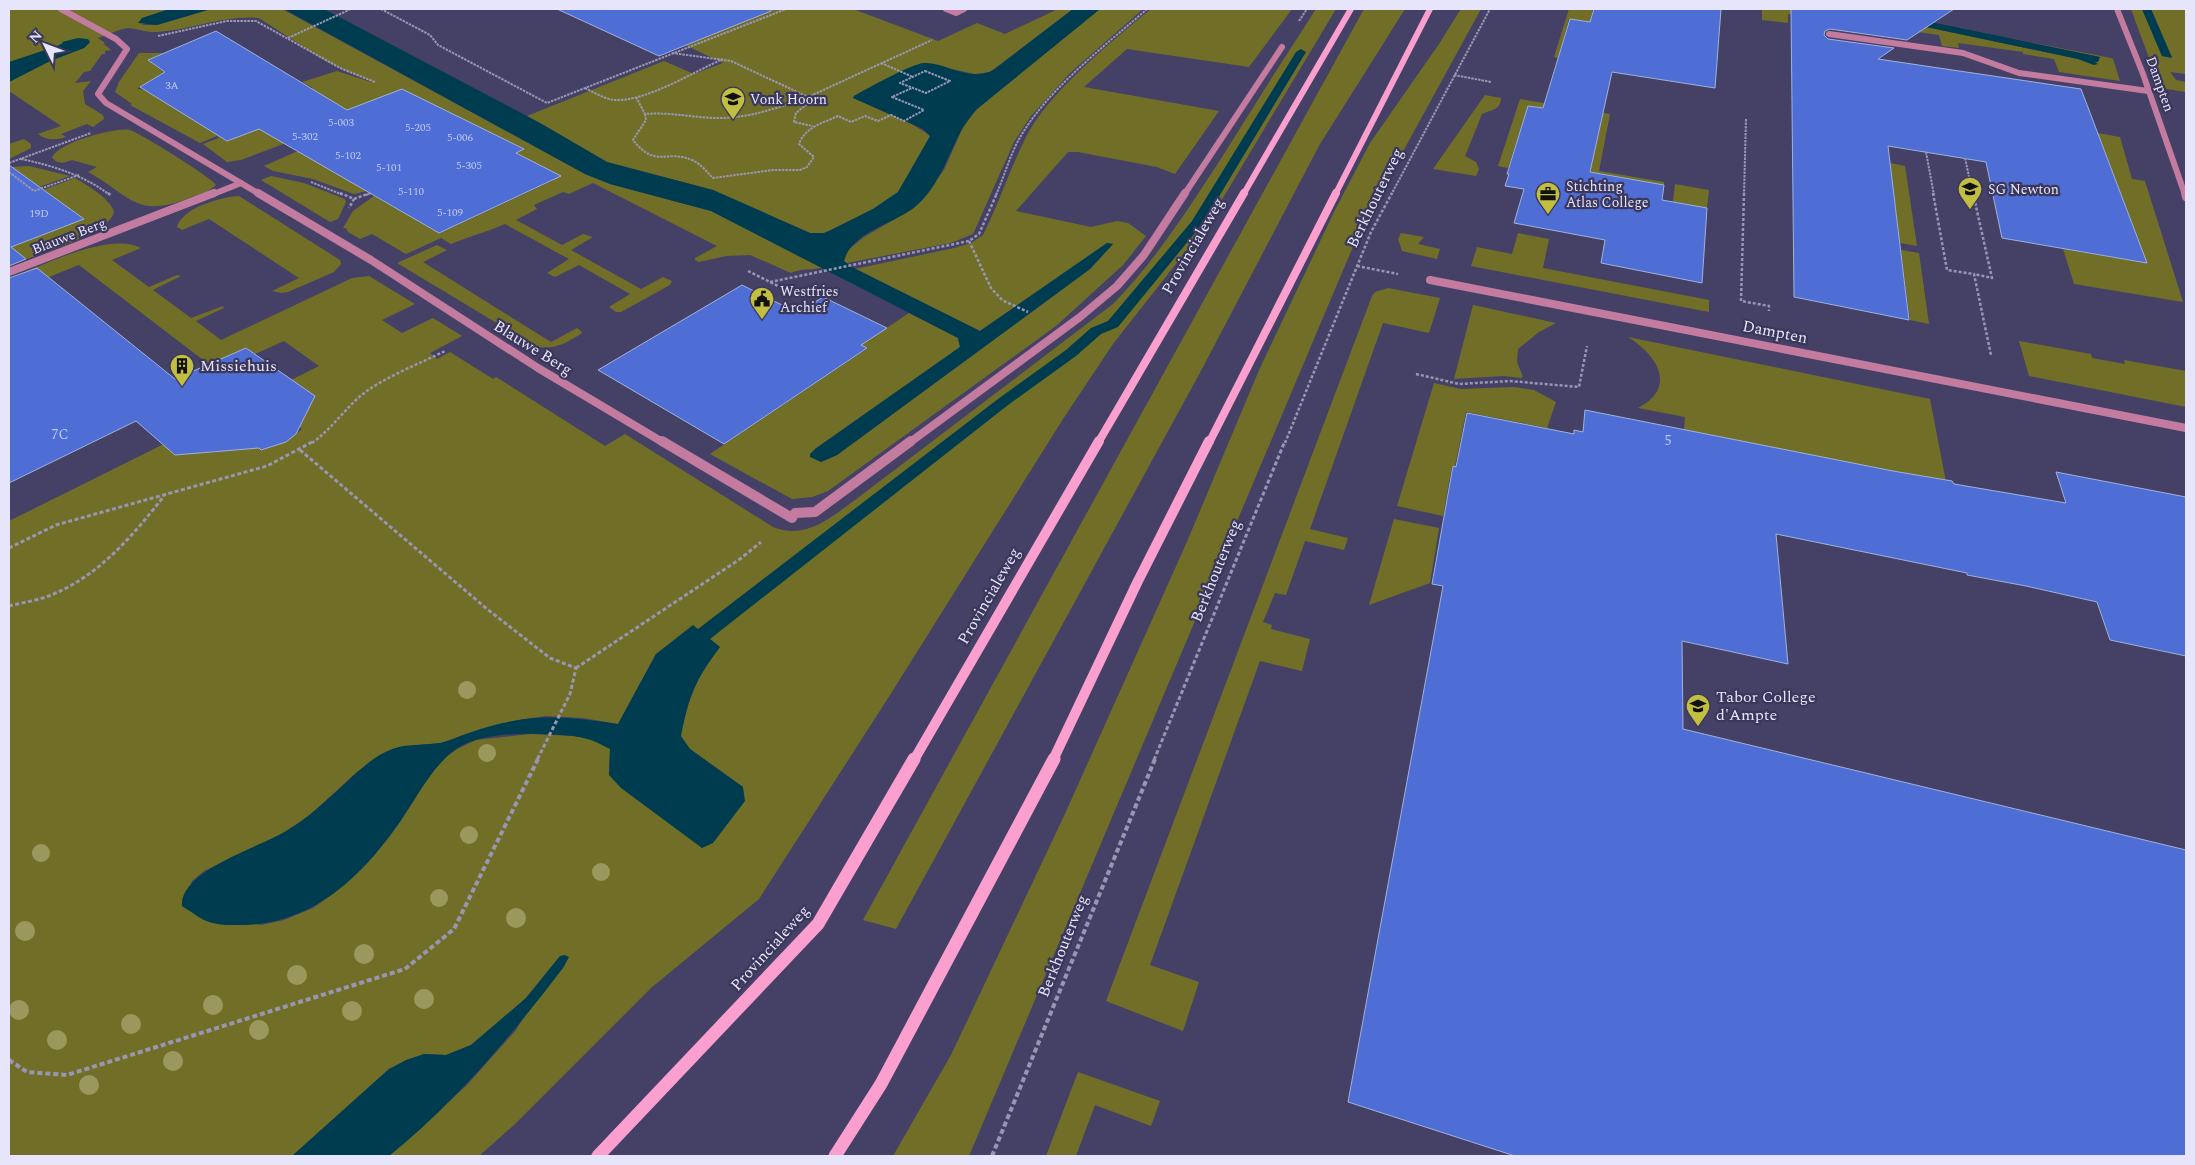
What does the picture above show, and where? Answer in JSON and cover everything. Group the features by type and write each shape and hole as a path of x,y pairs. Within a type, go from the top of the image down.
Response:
{"main road":[{"name":"Provincialeweg","path":"598,1156 818,924 1351,9"},
{"path":"835,1156 881,1084 1041,786 1137,583 1430,9"}],"street":[{"path":"61,9 119,42"},
{"path":"946,9 956,12 964,9"},
{"name":"Dampten","path":"2116,9 2186,197"},
{"path":"1828,34 1962,53 2018,73 2148,91"},
{"name":"Blauwe Berg","path":"119,42 127,49 98,94 106,103 371,260 538,368 792,518 795,513 815,512 1064,330 1117,286 1144,255 1282,46"},
{"name":"Blauwe Berg","path":"9,272 241,183"},
{"name":"Dampten","path":"1430,280 2186,428"}],"path":[{"path":"288,38 350,9"},
{"path":"381,9 430,34 438,45 547,103 786,9"},
{"path":"770,282 969,241 980,234 1018,140 1040,110 1075,72 1146,9"},
{"name":"Berkhouterweg","path":"992,1156 1371,232 1490,9"},
{"path":"645,114 661,112 720,118 777,107 808,96 963,26 955,22 953,18 956,12"},
{"path":"119,42 239,20 256,21 342,70 375,82"},
{"path":"671,53 731,61 808,96"},
{"path":"585,88 612,100 636,97 648,94 695,70 723,59"},
{"path":"881,63 913,77"},
{"path":"925,71 950,81 926,93 900,82 913,77 925,71"},
{"path":"1454,75 1491,82"},
{"path":"808,96 808,104 796,114 794,122 813,126 820,125 838,116 851,122 865,116 878,121 891,115 904,120 924,110 892,97 912,88"},
{"path":"636,97 646,120 633,140 638,148 648,155 659,158 693,160 713,178 738,177 771,169 788,172 805,169 814,157 799,144 800,138 813,126"},
{"path":"9,163 131,118"},
{"path":"1746,119 1741,300 1769,306 1769,346"},
{"path":"1926,152 1948,270 1992,278 1965,158"},
{"name":"Blauwe Berg","path":"21,159 70,170 80,175 122,204 139,223"},
{"path":"9,172 34,191 80,175"},
{"path":"354,199 371,193"},
{"path":"969,241 992,288 1002,300 1033,314"},
{"path":"1357,266 1430,280"},
{"path":"748,271 800,297"},
{"path":"1974,274 1999,392"},
{"path":"1416,374 1459,384 1510,381 1579,388 1594,311"},
{"path":"9,548 56,525 267,466 300,450 328,430 357,399 371,389 481,332"},
{"path":"300,450 487,609 550,658 576,668"},
{"path":"9,606 48,597 92,574 140,529 164,496"},
{"path":"9,1060 27,1072 67,1075 405,970 454,929 570,694 576,668 740,559"}],"shaded area":[{"path":"9,9 188,9 141,25 157,25 211,9 282,9 585,174 610,184 711,211 822,268 791,273 750,255 726,256 699,262 695,258 717,246 593,183 569,194 563,192 534,205 537,209 516,220 562,245 583,234 593,237 571,250 641,289 663,277 672,281 670,285 621,312 616,312 609,307 630,294 579,265 555,277 547,273 569,259 505,224 451,244 441,238 406,254 372,234 360,239 348,232 346,228 343,228 353,211 374,196 440,233 554,180 411,102 294,140 241,160 227,162 203,144 219,138 217,136 200,143 130,105 132,104 115,92 119,82 139,53 164,53 148,60 164,72 137,89 188,94 306,90 313,88 302,82 337,71 374,83 327,62 259,18 233,19 157,32 127,28 98,38 111,50 105,51 105,54 102,54 90,71 84,72 75,83 91,81 83,91 85,104 103,115 104,119 93,127 87,124 61,134 66,137 48,139 38,134 61,126 9,91 9,82 50,61 84,48 90,42 9,66"},
{"name":"Vonk Hoorn","path":"739,9 853,9 938,41 977,23 1005,34 1058,9 1073,9 990,72 975,74 923,63 854,96 853,98 910,123 931,136 898,192 873,209 824,233 810,233 713,190 607,162 527,116 664,61 694,74 723,63 666,36"},
{"path":"1100,9 1143,9 1070,73 1031,116 1014,142 973,234 951,243 847,263 844,261 847,251 864,237 914,208 944,170 963,127 977,109"},
{"path":"1151,9 1292,9 1249,67 1127,49 1084,87 1219,111 1175,174 1157,167 1078,152 1068,152 1016,211 1091,227 1117,221 1128,223 1146,236 1123,265 1056,326 828,491 812,497 792,499 710,454 868,348 861,345 909,313 958,338 960,347 815,449 821,462 837,455 1090,269 1113,244 1107,243 980,331 855,269 954,248 971,243 983,235 1020,149 1036,120 1049,103 1082,68"},
{"path":"1316,9 1336,9 1208,223 1113,344 1063,419 890,695 759,899 651,988 514,1125 479,1156 389,1156 467,1085 516,1030 560,956 526,998 471,1045 446,1055 424,1054 389,1069 292,1156 9,1156 9,521 186,433 213,452 243,449 248,440 261,450 286,442 302,429 289,418 291,380 319,366 284,341 255,354 246,348 208,366 207,363 79,265 9,293 9,279 56,259 94,247 127,244 141,248 112,260 149,287 177,275 181,276 153,290 191,318 223,306 224,308 196,321 221,340 352,278 369,276 415,304 382,320 402,333 433,318 462,336 430,353 437,359 450,352 493,379 496,377 605,446 625,434 773,527 796,531 807,529 827,520 855,500 1113,304 1144,269 1186,212","holes":["720,647 694,689 680,736 690,749 743,787 609,775 610,749 591,739 576,736 531,734 476,740 457,749 439,762 364,866 334,893 313,908 284,920 261,925 188,910 182,906 192,881 204,871 283,833 310,815 358,771 399,747 441,743 513,721 545,716 583,718 618,724 656,654"]},
{"path":"1364,9 1405,9 1320,144 1202,369 896,929 863,920"},
{"path":"1461,9 1481,9 1360,230 969,1156 893,1156 951,1055 1064,816 1186,544 1260,368 1334,212 1370,143"},
{"path":"1569,9 1593,9 1590,22 1569,19 1558,58 1554,57"},
{"path":"1762,9 1841,9 2078,59 2094,65 2089,60 2100,57 2004,37 2111,58 2120,81 2059,72 2054,59 2023,54 2023,52 1958,43 1959,48 1942,46 1939,35 1788,14 1788,23 1762,20"},
{"path":"2131,9 2142,9 2162,56 2172,57 2151,9 2186,9 2186,74 2170,72 2176,80 2186,82 2186,92 2160,88"},
{"path":"1485,95 1501,98 1499,105 1495,109 1482,114 1465,156 1476,162 1479,169 1476,176 1433,169"},
{"path":"1520,99 1562,106 1561,111 1528,106 1508,168 1498,166"},
{"path":"1569,107 1610,114 1599,171 1664,182 1664,185 1590,172 1602,118 1567,112"},
{"path":"118,130 130,130 147,139 191,166 216,185 203,193 171,204 145,205 135,202 88,172 97,167 72,160 58,162 52,157 63,147 72,143"},
{"path":"2098,133 2120,137 2132,179 2145,181 2183,302 2074,284 2063,249 2147,263"},
{"path":"24,139 31,144 31,148 9,159 9,144"},
{"path":"307,147 367,191 354,194 313,179 273,171 264,166"},
{"path":"1890,163 1905,166 1917,246 1900,243"},
{"path":"29,166 70,176 39,187 11,167"},
{"path":"271,176 304,183 345,199 346,202 338,219 330,222 261,180"},
{"path":"75,178 107,201 114,211 110,219 100,228 86,236 9,265 9,248 83,219 43,190"},
{"path":"1675,184 1709,190 1707,208 1673,202"},
{"path":"239,196 340,260 341,264 334,272 288,292 272,291 299,278 209,219 182,230 177,227 180,220 194,209 213,201"},
{"path":"1401,233 1424,237 1418,244 1440,249 1437,259 1402,251 1398,239"},
{"path":"1518,233 1549,239 1543,268 1709,300 1709,312 1471,266 1477,247 1512,254"},
{"path":"437,245 447,250 423,262 551,342 577,328 582,333 554,347 535,346 397,263"},
{"path":"1901,250 1919,253 1929,324 1910,320"},
{"path":"1388,288 1440,298 1429,333 1383,323 1310,529 1348,538 1344,550 1305,541 1286,595 1275,593 1263,622 1272,625 1271,629 1310,639 1302,671 1260,661 1150,965 1199,982 1183,1031 1106,1001 1372,296 1375,292"},
{"path":"1473,305 1556,323 1539,332 1518,349 1517,362 1523,377 1503,376 1454,379"},
{"path":"1628,337 1930,399 1946,482 1684,430 1685,417 1638,408 1650,400 1657,391 1660,381 1659,371 1647,353"},
{"path":"2019,341 2091,354 2092,358 2125,364 2124,360 2186,371 2186,407 2029,376"},
{"path":"1434,383 1461,389 1513,387 1534,390 1556,402 1547,428 1466,412 1455,466 1452,466 1443,516 1397,506"},
{"path":"1394,519 1439,528 1430,583 1369,605"},
{"path":"1078,1072 1160,1101 1151,1126 1095,1105 1076,1156 1046,1156"}],"water":[{"path":"169,9 211,9 157,25 138,23 142,18"},
{"path":"284,9 324,9 542,124 607,162 713,190 810,233 824,233 873,209 898,192 930,136 923,129 853,98 854,96 918,64 933,64 968,73 986,73 995,69 1073,9 1100,9 977,109 960,132 942,171 926,196 907,212 875,229 856,242 844,261 850,266 980,331 1107,243 1113,244 1090,269 837,455 821,462 810,457 810,454 815,449 960,347 958,338 711,211 610,184 585,174"},
{"path":"1841,9 1868,9 2100,57 2098,62 2095,62 2098,64 2094,65 2078,59"},
{"path":"2142,9 2151,9 2172,58 2162,56"},
{"path":"78,38 88,39 90,42 84,48 50,61 9,82 9,62"},
{"path":"693,625 720,647 704,669 694,689 681,736 690,749 743,787 745,801 713,843 702,848 621,788 609,775 610,749 601,744 584,738 569,736 508,734 475,740 456,749 446,757 430,776 381,848 349,881 312,907 291,916 269,922 235,925 209,922 182,906 184,894 193,882 205,872 221,862 296,825 373,759 390,750 404,746 440,743 491,726 526,719 566,718 618,724 656,654"},
{"path":"565,955 569,957 563,968 482,1067 460,1091 389,1156 292,1156 389,1069 406,1060 424,1054 446,1055 471,1045 526,998 560,956"}],"building":[{"path":"557,9 771,9 771,11 659,56"},
{"path":"1594,9 1721,9 1715,88 1612,72 1590,172 1664,185 1662,200 1707,208 1702,283 1601,263 1605,240 1514,223 1524,189 1505,186 1528,106 1543,108 1570,19 1590,22"},
{"path":"1791,9 1954,9 1907,40 1830,29 1825,31 1824,35 1828,39 1894,48 1878,59 2081,89 2147,263 2002,238 1986,162 1888,146 1909,320 1794,297"},
{"path":"216,31 347,110 402,89 524,149 516,153 561,176 439,233 259,129 227,141 140,87 165,72 148,60"},
{"path":"9,165 84,219 11,247 26,259 9,266"},
{"name":"Missiehuis","path":"37,268 175,379 246,348 315,396 296,434 286,442 261,450 259,448 175,455 136,421 9,483 9,278"},
{"path":"742,285 798,313 823,297 887,328 861,345 867,348 724,444 598,370"},
{"path":"1585,410 1952,481 1954,484 2066,503 2056,472 2186,497 2186,656 2110,640 2097,602 1776,534 1788,664 1682,641 1683,729 2186,850 2186,1156 1515,1156 1348,1102 1443,586 1432,584 1453,466 1456,467 1467,413 1574,434 1574,430 1583,432"}],"waterway":[{"path":"704,634 1003,402 1071,353 1096,331 1113,324 1197,223 1301,52"}],"place":[{"name":"Vonk Hoorn","path":"733,120"},
{"name":"SG Newton","path":"1970,210"},
{"name":"Stichting Atlas College","path":"1548,215"},
{"name":"Westfries Archief","path":"762,320"},
{"name":"Missiehuis","path":"182,387"},
{"name":"Tabor College d'Ampte","path":"1698,727"}]}
